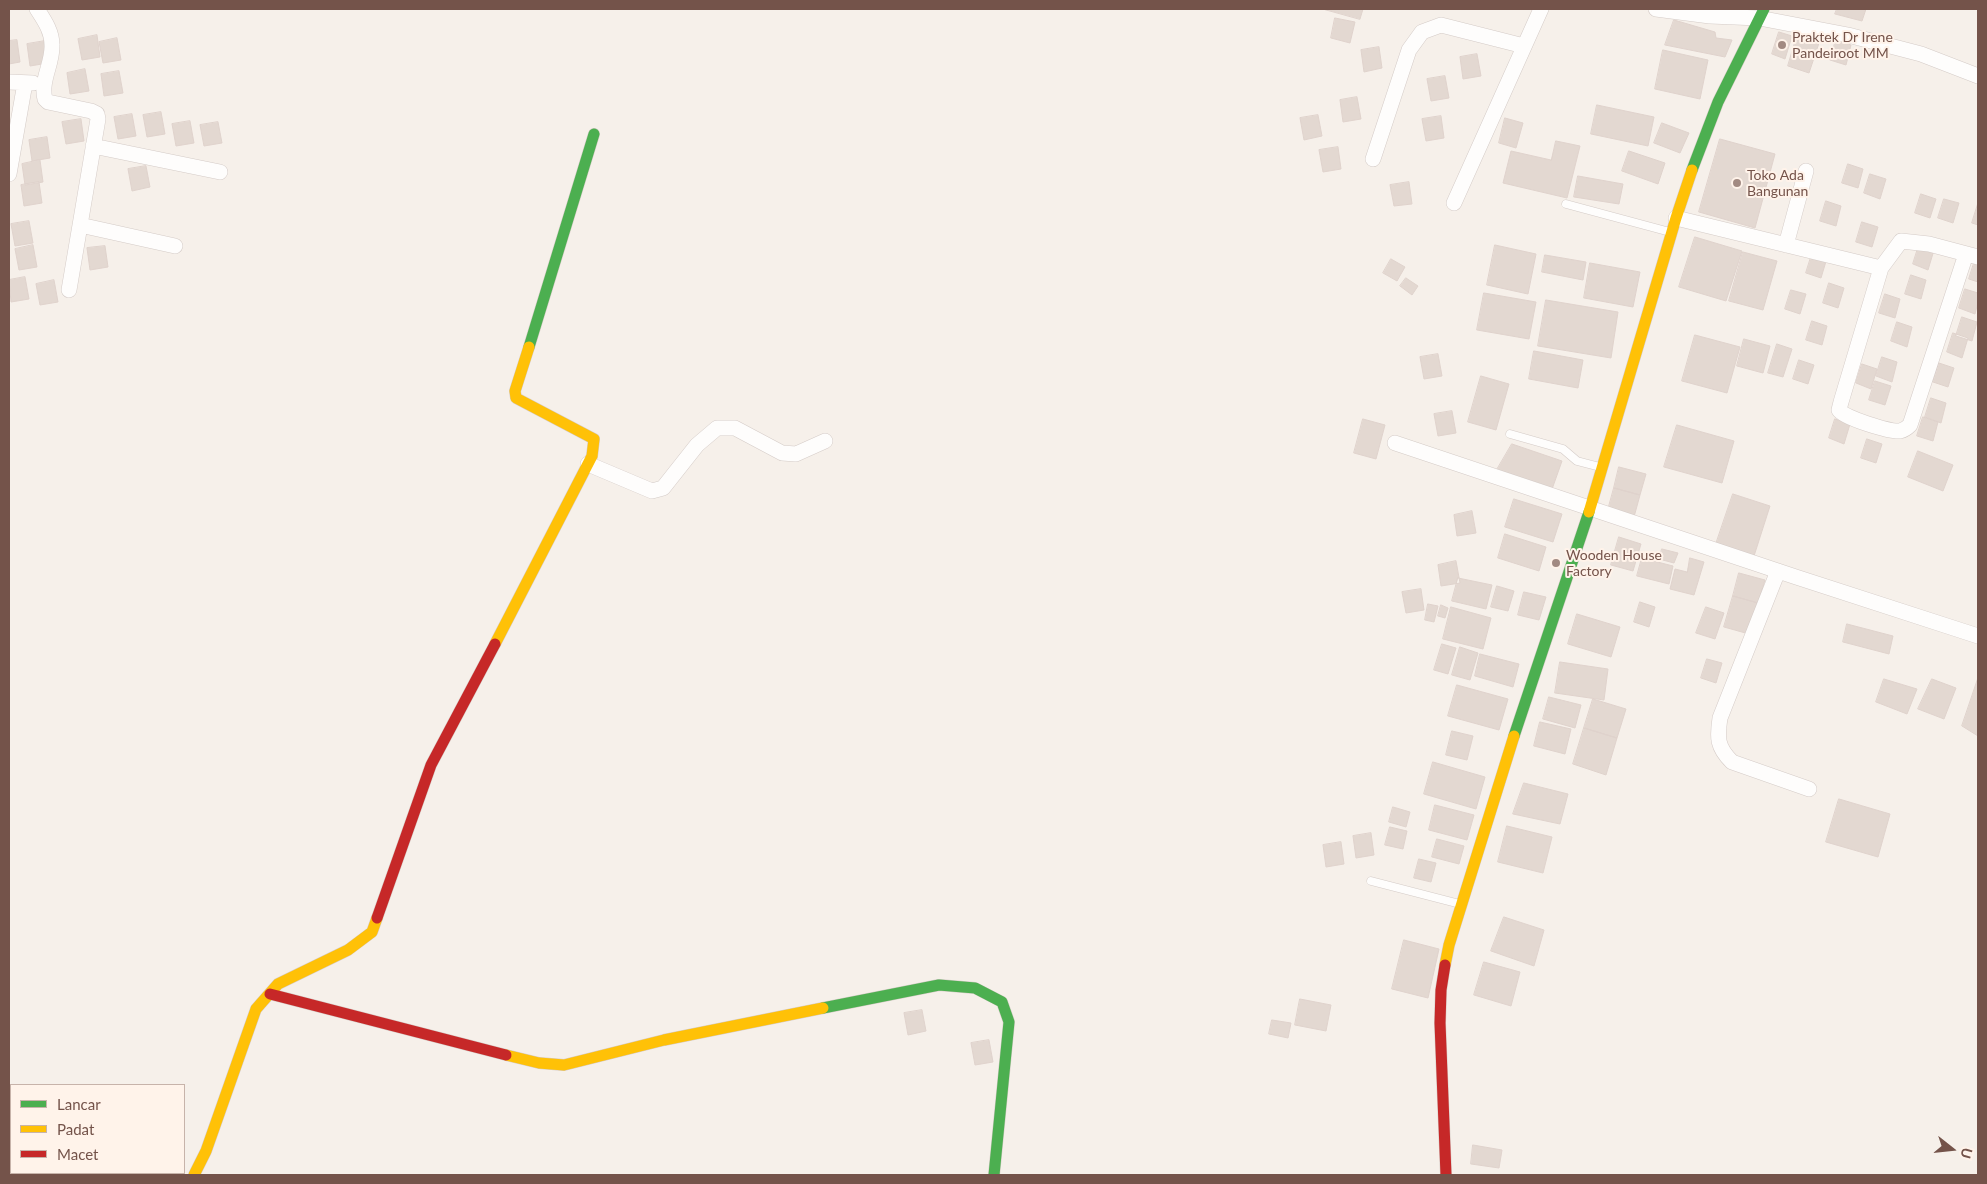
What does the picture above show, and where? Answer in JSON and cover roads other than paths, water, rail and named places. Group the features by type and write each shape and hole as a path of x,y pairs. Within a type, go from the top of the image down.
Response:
{"street":[{"path":"38,9 48,26 52,45 43,94 48,102 91,111 96,114 98,119 69,290"},
{"path":"1454,204 1541,9"},
{"path":"1656,9 1710,16 1762,13 1921,54 1978,76"},
{"path":"1446,1175 1440,1057 1441,990 1449,945 1516,730 1590,508 1676,218 1708,128 1762,13"},
{"path":"1373,158 1409,50 1422,32 1441,25 1524,46"},
{"path":"9,82 44,84"},
{"path":"9,174 25,83"},
{"path":"194,1175 206,1151 256,1009 278,984 348,950 372,932 431,765 474,686 588,464 594,447 594,439 521,402 516,398 515,390 594,134"},
{"path":"94,146 220,172"},
{"path":"1786,245 1806,171"},
{"path":"1676,218 1881,268"},
{"path":"80,225 175,246"},
{"path":"1901,241 1929,244 1972,255 1910,425 1900,431 1852,419 1842,414 1839,410 1881,268 1901,241"},
{"path":"588,464 652,491 663,488 697,445 717,428 735,428 782,453 796,454 825,441"},
{"path":"1395,443 1978,636"},
{"path":"1778,571 1720,718 1717,738 1724,754 1732,762 1809,789"},
{"path":"270,994 539,1063 564,1065 664,1040 939,985 975,988 1002,1002 1009,1022 994,1175"}],"lane":[{"path":"1566,204 1672,233"},
{"path":"1510,434 1564,449 1577,461 1602,467"},
{"path":"1371,881 1462,905"}],"place":[{"name":"Praktek Dr Irene Pandeiroot MM","path":"1782,45"},
{"name":"Toko Ada Bangunan","path":"1737,183"},
{"name":"Wooden House Factory","path":"1556,563"}]}
